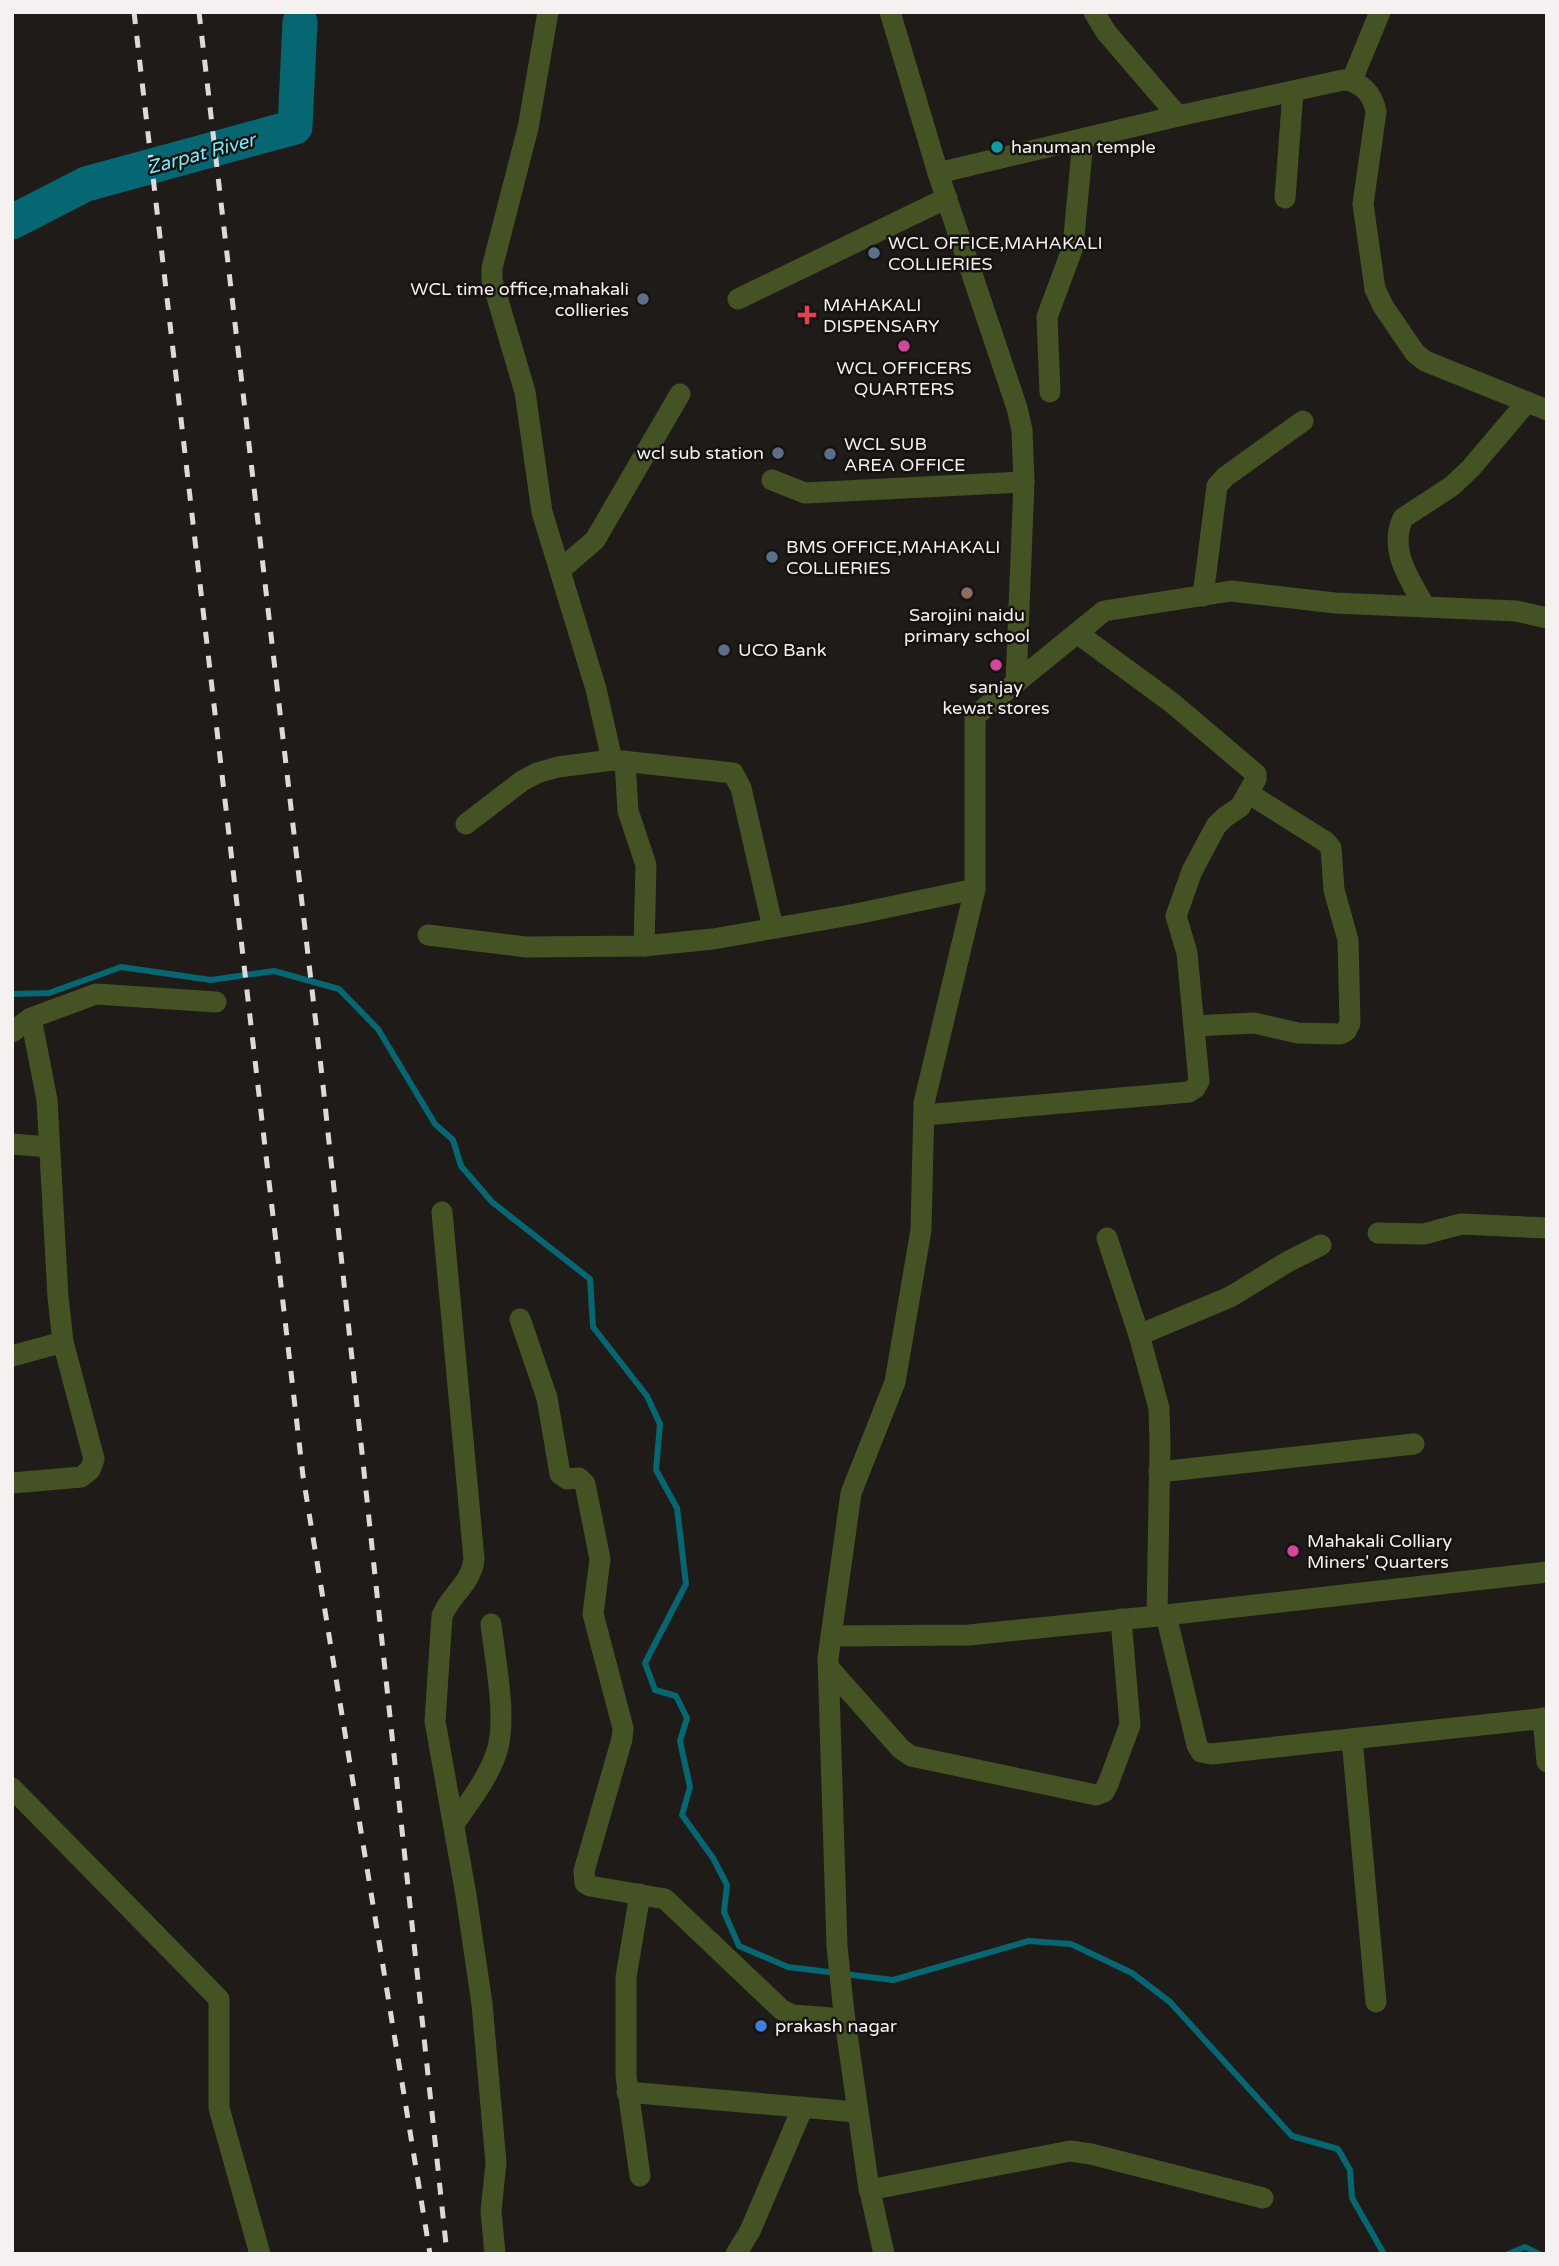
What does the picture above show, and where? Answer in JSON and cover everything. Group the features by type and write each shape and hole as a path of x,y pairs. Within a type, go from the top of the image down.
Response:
{"street":[{"path":"548,12 530,120 492,268 492,280 525,392 540,499 618,760 628,811 646,865 644,946"},
{"path":"890,12 938,173 1023,430 1024,482 1016,682"},
{"path":"1094,12 1106,32 1178,116"},
{"path":"1352,80 1380,12"},
{"path":"938,173 1178,116 1352,80 1363,86 1372,98 1376,112 1363,213 1376,289 1383,306 1415,353 1425,361 1547,410"},
{"path":"1285,198 1293,91"},
{"path":"1050,393 1047,317 1073,247 1083,140"},
{"path":"738,299 947,198"},
{"path":"560,570 595,540 680,394"},
{"path":"1425,607 1398,555 1402,518 1452,486 1471,468 1527,402"},
{"path":"1203,596 1217,486 1225,477 1303,421"},
{"path":"772,481 805,493 1024,482"},
{"path":"884,2254 869,2190 836,1945 829,1668 851,1493 895,1382 921,1230 924,1103 975,890 975,716 1104,611 1231,591 1335,603 1516,611 1547,618"},
{"path":"924,1115 1189,1092 1195,1088 1200,1074 1187,953 1176,916 1192,870 1216,826 1240,807 1256,779 1254,771 1171,702 1077,633"},
{"path":"466,824 522,781 558,767 618,760 733,773 740,788 773,928"},
{"path":"1194,1026 1254,1023 1298,1033 1340,1034 1346,1031 1350,1023 1348,940 1334,890 1331,848 1326,842 1248,793"},
{"path":"428,935 526,947 644,946 713,939 975,890"},
{"path":"12,1032 32,1018 96,994 216,1002"},
{"path":"12,1483 81,1477 90,1470 94,1460 63,1342 45,1087 32,1018"},
{"path":"12,1143 49,1147"},
{"path":"442,1212 474,1559 470,1576 445,1608 441,1624 435,1721 482,2004 496,2163 491,2211 495,2254"},
{"path":"1378,1233 1424,1234 1461,1224 1547,1228"},
{"path":"1107,1238 1139,1335 1158,1408 1161,1615 1201,1752 1211,1754 1545,1718 1547,1762"},
{"path":"1139,1335 1230,1297 1321,1245"},
{"path":"520,1319 547,1398 560,1474 567,1479 579,1478 585,1484 600,1559 593,1614 623,1728 583,1878 590,1886 657,1896 671,1904 787,2013 844,2016"},
{"path":"12,1356 63,1342"},
{"path":"1160,1472 1414,1444"},
{"path":"831,1636 969,1635 1547,1572"},
{"path":"829,1668 901,1749 911,1756 1096,1795 1104,1792 1108,1784 1130,1725 1121,1619"},
{"path":"454,1824 483,1782 496,1754 500,1737 501,1718 491,1624"},
{"path":"1352,1739 1376,2002"},
{"path":"12,1788 219,1999 219,2108 260,2254"},
{"path":"640,1894 626,1977 627,2092 640,2176"},
{"path":"627,2092 858,2112"},
{"path":"736,2254 750,2231 803,2108"},
{"path":"869,2190 1070,2151 1263,2198"}],"waterway":[{"name":"Zarpat River","path":"12,222 86,184 295,127 300,22"},
{"path":"12,994 49,993 121,967 211,980 274,971 339,989 378,1029 435,1124 453,1140 461,1166 492,1202 590,1279 593,1327 647,1396 660,1424 656,1470 677,1508 686,1584 645,1663 655,1690 676,1696 687,1718 680,1741 690,1787 682,1815 713,1858 727,1885 724,1912 739,1946 788,1967 893,1980 1029,1941 1071,1944 1132,1973 1170,2002 1292,2136 1338,2149 1350,2170 1352,2198 1384,2254"},
{"path":"1508,2254 1525,2247 1539,2254"}],"railway":[{"path":"134,12 303,1476 430,2254"},
{"path":"199,12 322,1076 447,2254"}],"place":[{"name":"hanuman temple","path":"997,147"},
{"name":"WCL OFFICE,MAHAKALI COLLIERIES","path":"874,253"},
{"name":"WCL time office,mahakali collieries","path":"643,299"},
{"name":"MAHAKALI DISPENSARY","path":"807,315"},
{"name":"WCL OFFICERS QUARTERS","path":"904,346"},
{"name":"wcl sub station","path":"778,453"},
{"name":"WCL SUB AREA OFFICE","path":"830,454"},
{"name":"BMS OFFICE,MAHAKALI COLLIERIES","path":"772,557"},
{"name":"Sarojini naidu primary school","path":"967,593"},
{"name":"UCO Bank","path":"724,650"},
{"name":"sanjay kewat stores","path":"996,665"},
{"name":"Mahakali Colliary Miners' Quarters","path":"1293,1551"},
{"name":"prakash nagar","path":"761,2026"}]}
